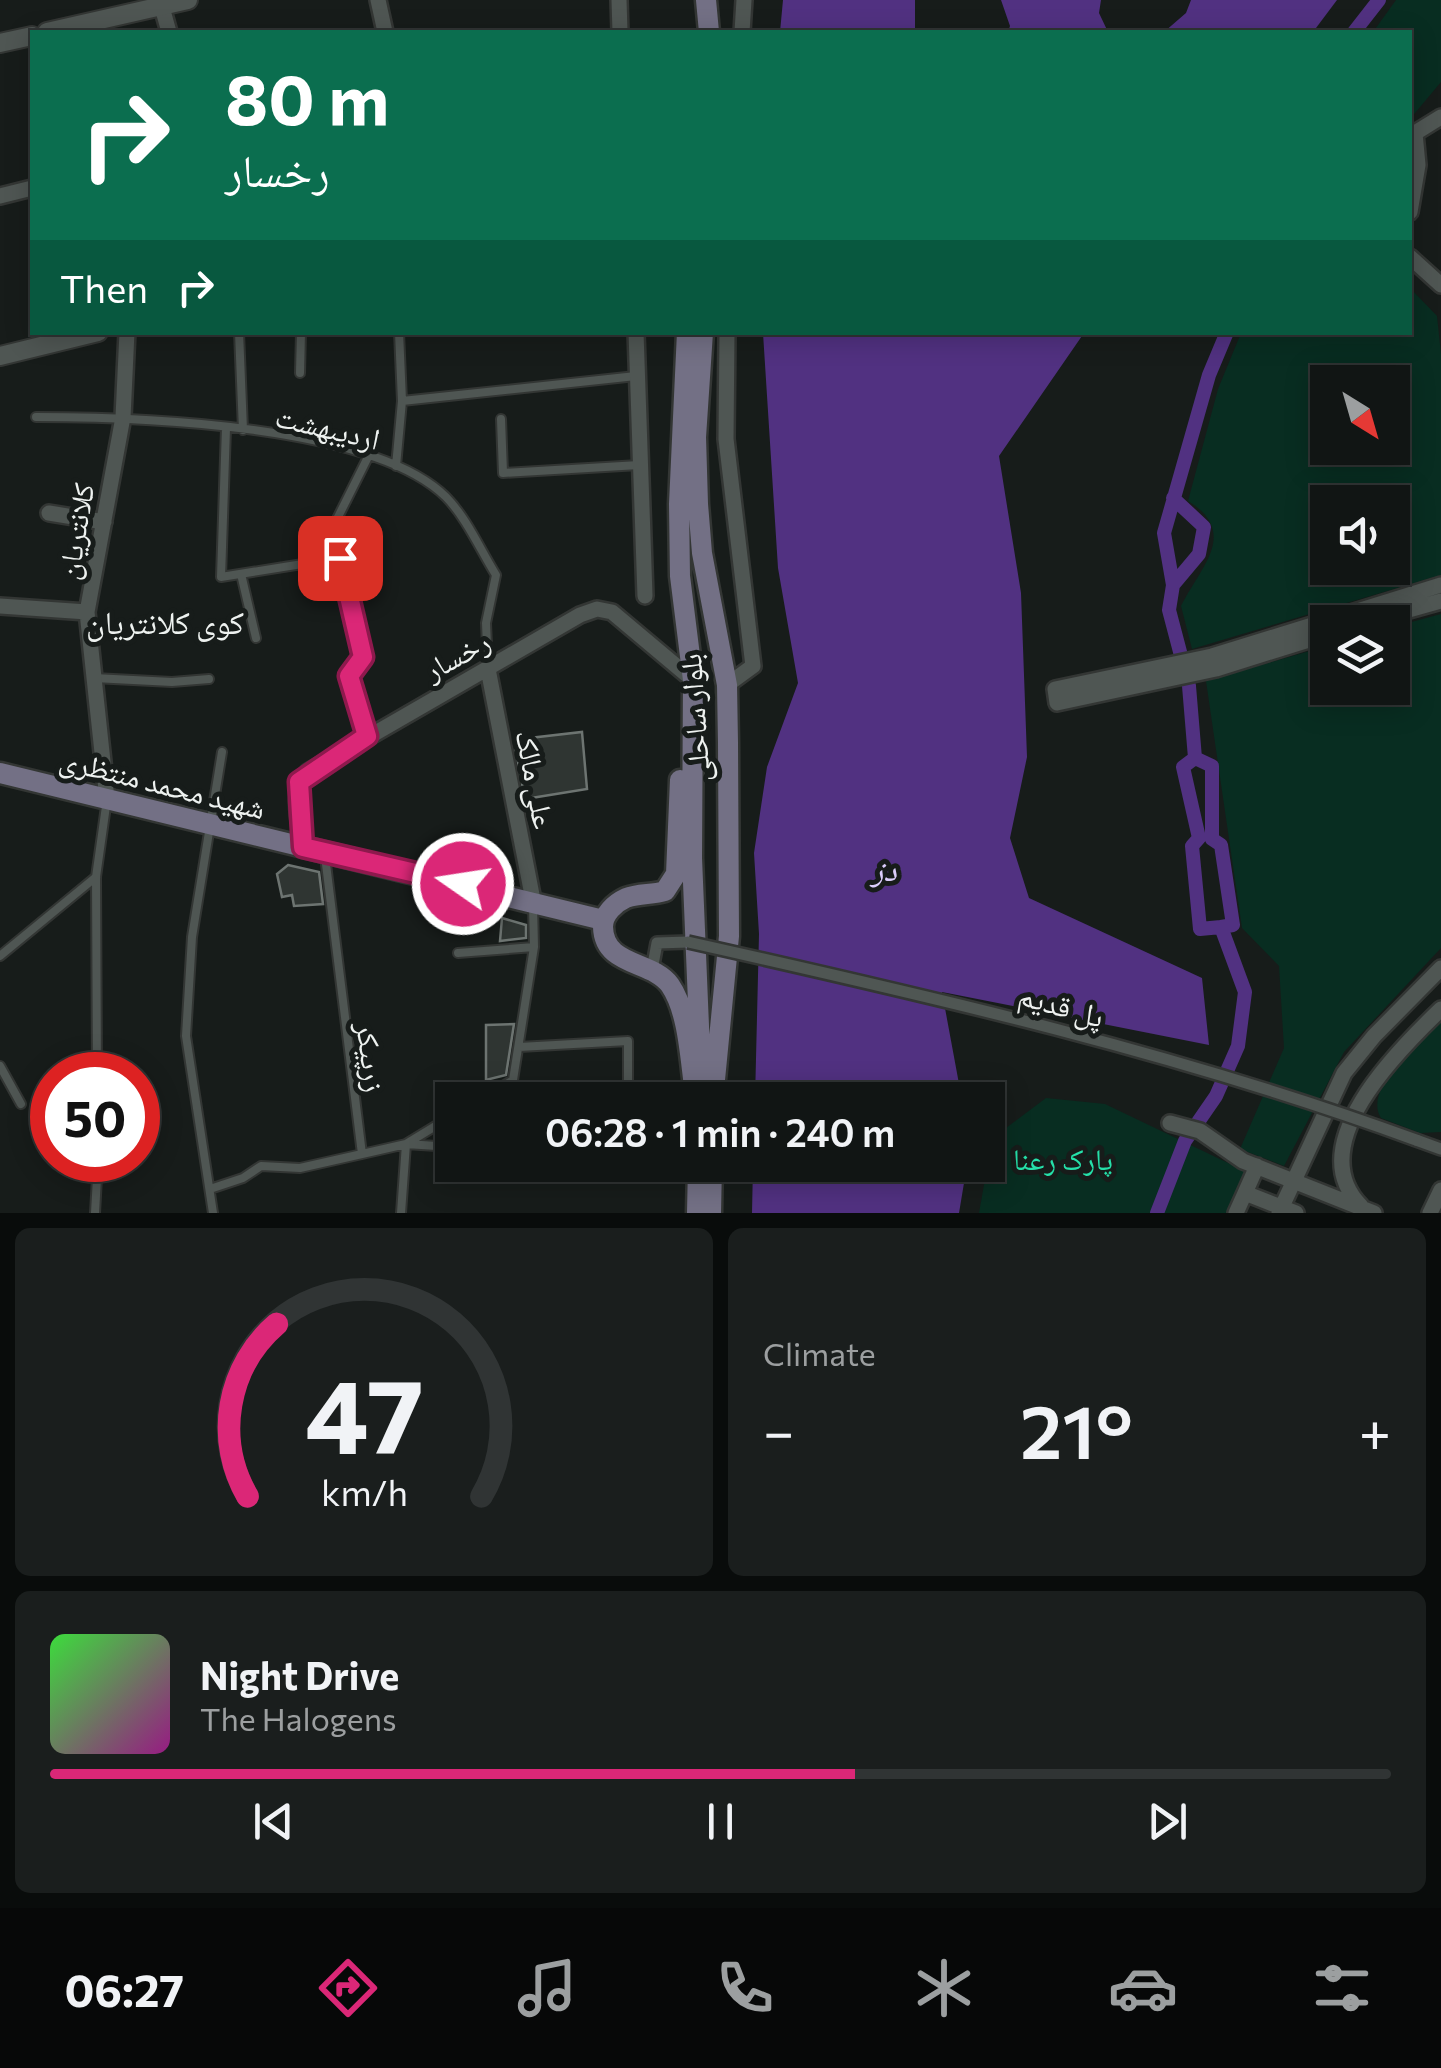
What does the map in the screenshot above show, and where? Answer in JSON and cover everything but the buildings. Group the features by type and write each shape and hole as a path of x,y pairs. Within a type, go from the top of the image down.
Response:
{"main road":[{"path":"706,0 708,30"},
{"path":"719,30 720,0"},
{"name":"بلوار ساحلی","path":"687,335 680,434 680,576 693,680 692,858 698,1082"},
{"name":"بلوار ساحلی","path":"703,335 696,437 706,571 727,684 729,911 715,1082"},
{"path":"680,576 692,566 706,571"},
{"path":"693,680 681,742 676,874 665,891 626,898 603,920 608,946 620,958 652,970 669,983 678,1001 694,1082"},
{"name":"شهید محمد منتظری","path":"0,774 603,920"},
{"path":"692,858 701,868 715,870 729,855"},
{"path":"694,915 700,904 710,899 722,902 729,911"},
{"path":"697,1213 698,1182"},
{"path":"712,1182 712,1213"}],"street":[{"path":"55,30 161,3 188,0"},
{"path":"378,0 385,30"},
{"path":"619,0 620,30"},
{"path":"742,30 744,0"},
{"path":"161,3 168,30"},
{"path":"0,43 30,36"},
{"path":"1412,200 1418,165 1416,133 1441,117"},
{"path":"0,196 30,188"},
{"path":"1412,259 1441,285"},
{"path":"0,356 86,335"},
{"name":"کلانتریان","path":"107,799 87,612 123,418 127,335"},
{"path":"636,335 644,465 645,596"},
{"path":"727,335 726,439 753,666 727,684"},
{"path":"49,513 104,522"},
{"path":"1376,605 1441,585"},
{"path":"1410,610 1441,601"},
{"path":"0,606 87,612"},
{"name":"رخسار","path":"303,847 299,782 367,736 597,608 633,626 693,680"},
{"path":"1310,626 1112,685 1216,669 1310,640"},
{"name":"علی مالک","path":"488,668 533,900"},
{"name":"پل قدیم","path":"652,970 657,943 688,942 998,1011 1327,1107 1441,1149"},
{"path":"1245,1193 1285,1211 1294,1180 1344,1074 1374,1036 1441,968"},
{"path":"1367,1209 1348,1193 1338,1167 1346,1134 1380,1072 1441,1009"},
{"path":"1170,1123 1212,1139 1257,1166 1367,1209"},
{"path":"1236,1213 1257,1166"},
{"path":"1430,1213 1441,1190"}],"lane":[{"path":"240,335 243,430"},
{"path":"300,373 301,335"},
{"path":"396,466 402,402 399,335"},
{"path":"402,402 638,375"},
{"name":"اردیبهشت","path":"36,417 123,418 243,430 370,454 396,466 446,496 496,574 486,623 488,668"},
{"path":"500,419 503,473 644,465"},
{"path":"226,428 221,578 340,558"},
{"path":"367,736 349,676 363,657 340,558 337,520 370,454"},
{"path":"241,574 256,638"},
{"path":"94,678 172,682 209,679"},
{"path":"214,1213 186,1036 192,937 222,752"},
{"path":"97,1052 96,876 107,799"},
{"name":"زرپیکر","path":"324,852 362,1154"},
{"path":"0,956 96,876"},
{"path":"511,1082 514,1080 534,948 533,900"},
{"path":"458,954 534,948"},
{"path":"518,1047 628,1042 628,1082"},
{"path":"0,1066 21,1104"},
{"path":"406,1144 435,1126"},
{"path":"212,1188 243,1178 261,1166 300,1168 406,1144 435,1146"},
{"path":"401,1213 406,1144"},
{"path":"96,1213 97,1182"}],"green space":[{"path":"1396,0 1441,0 1441,82 1412,117 1412,30 1374,30"},
{"path":"1412,290 1437,316 1441,354 1441,575 1410,584 1410,485 1310,485 1310,585 1407,585 1340,605 1310,605 1310,614 1192,649 1181,606 1205,564 1214,538 1212,525 1188,501 1218,389 1240,335 1412,335"},
{"path":"1441,614 1441,948 1344,1052 1284,1166 1240,1149 1284,1048 1279,966 1242,928 1206,681 1310,651 1310,705 1410,705 1410,622"},
{"path":"1441,1022 1441,1132 1420,1133 1381,1118 1377,1106 1386,1079"},
{"name":"پارک رعنا","path":"1046,1098 1105,1104 1253,1175 1237,1213 979,1213 984,1182 1005,1182 1006,1128"}],"water":[{"path":"783,0 915,0 915,30 780,30"},
{"path":"1001,0 1101,0 1099,13 1107,30 1009,30"},
{"path":"1191,0 1337,0 1314,30 1166,30 1186,13"},
{"name":"دز","path":"763,335 1083,335 999,456 1021,593 1027,757 1010,838 1029,898 1202,978 1209,1045 942,992 959,1082 755,1082 759,934 754,853 767,767 798,683 778,568"},
{"path":"753,1182 964,1182 959,1213 752,1213"}],"waterway":[{"path":"1356,30 1379,0"},
{"path":"1157,1213 1185,1141 1216,1096 1238,1046 1245,992 1221,927 1200,929 1192,846 1199,838 1183,767 1195,758 1189,686 1169,610 1173,585 1164,533 1209,375 1226,335"},
{"path":"1173,498 1204,527 1199,554 1173,585"},
{"path":"1195,758 1212,766 1212,839 1221,845 1233,925 1221,927"}],"district":[{"name":"کوی کلانتریان","path":"165,621"}],"route":[{"path":"340,558 363,657 349,676 367,736 308,772 299,782 303,847 463,884"}]}
